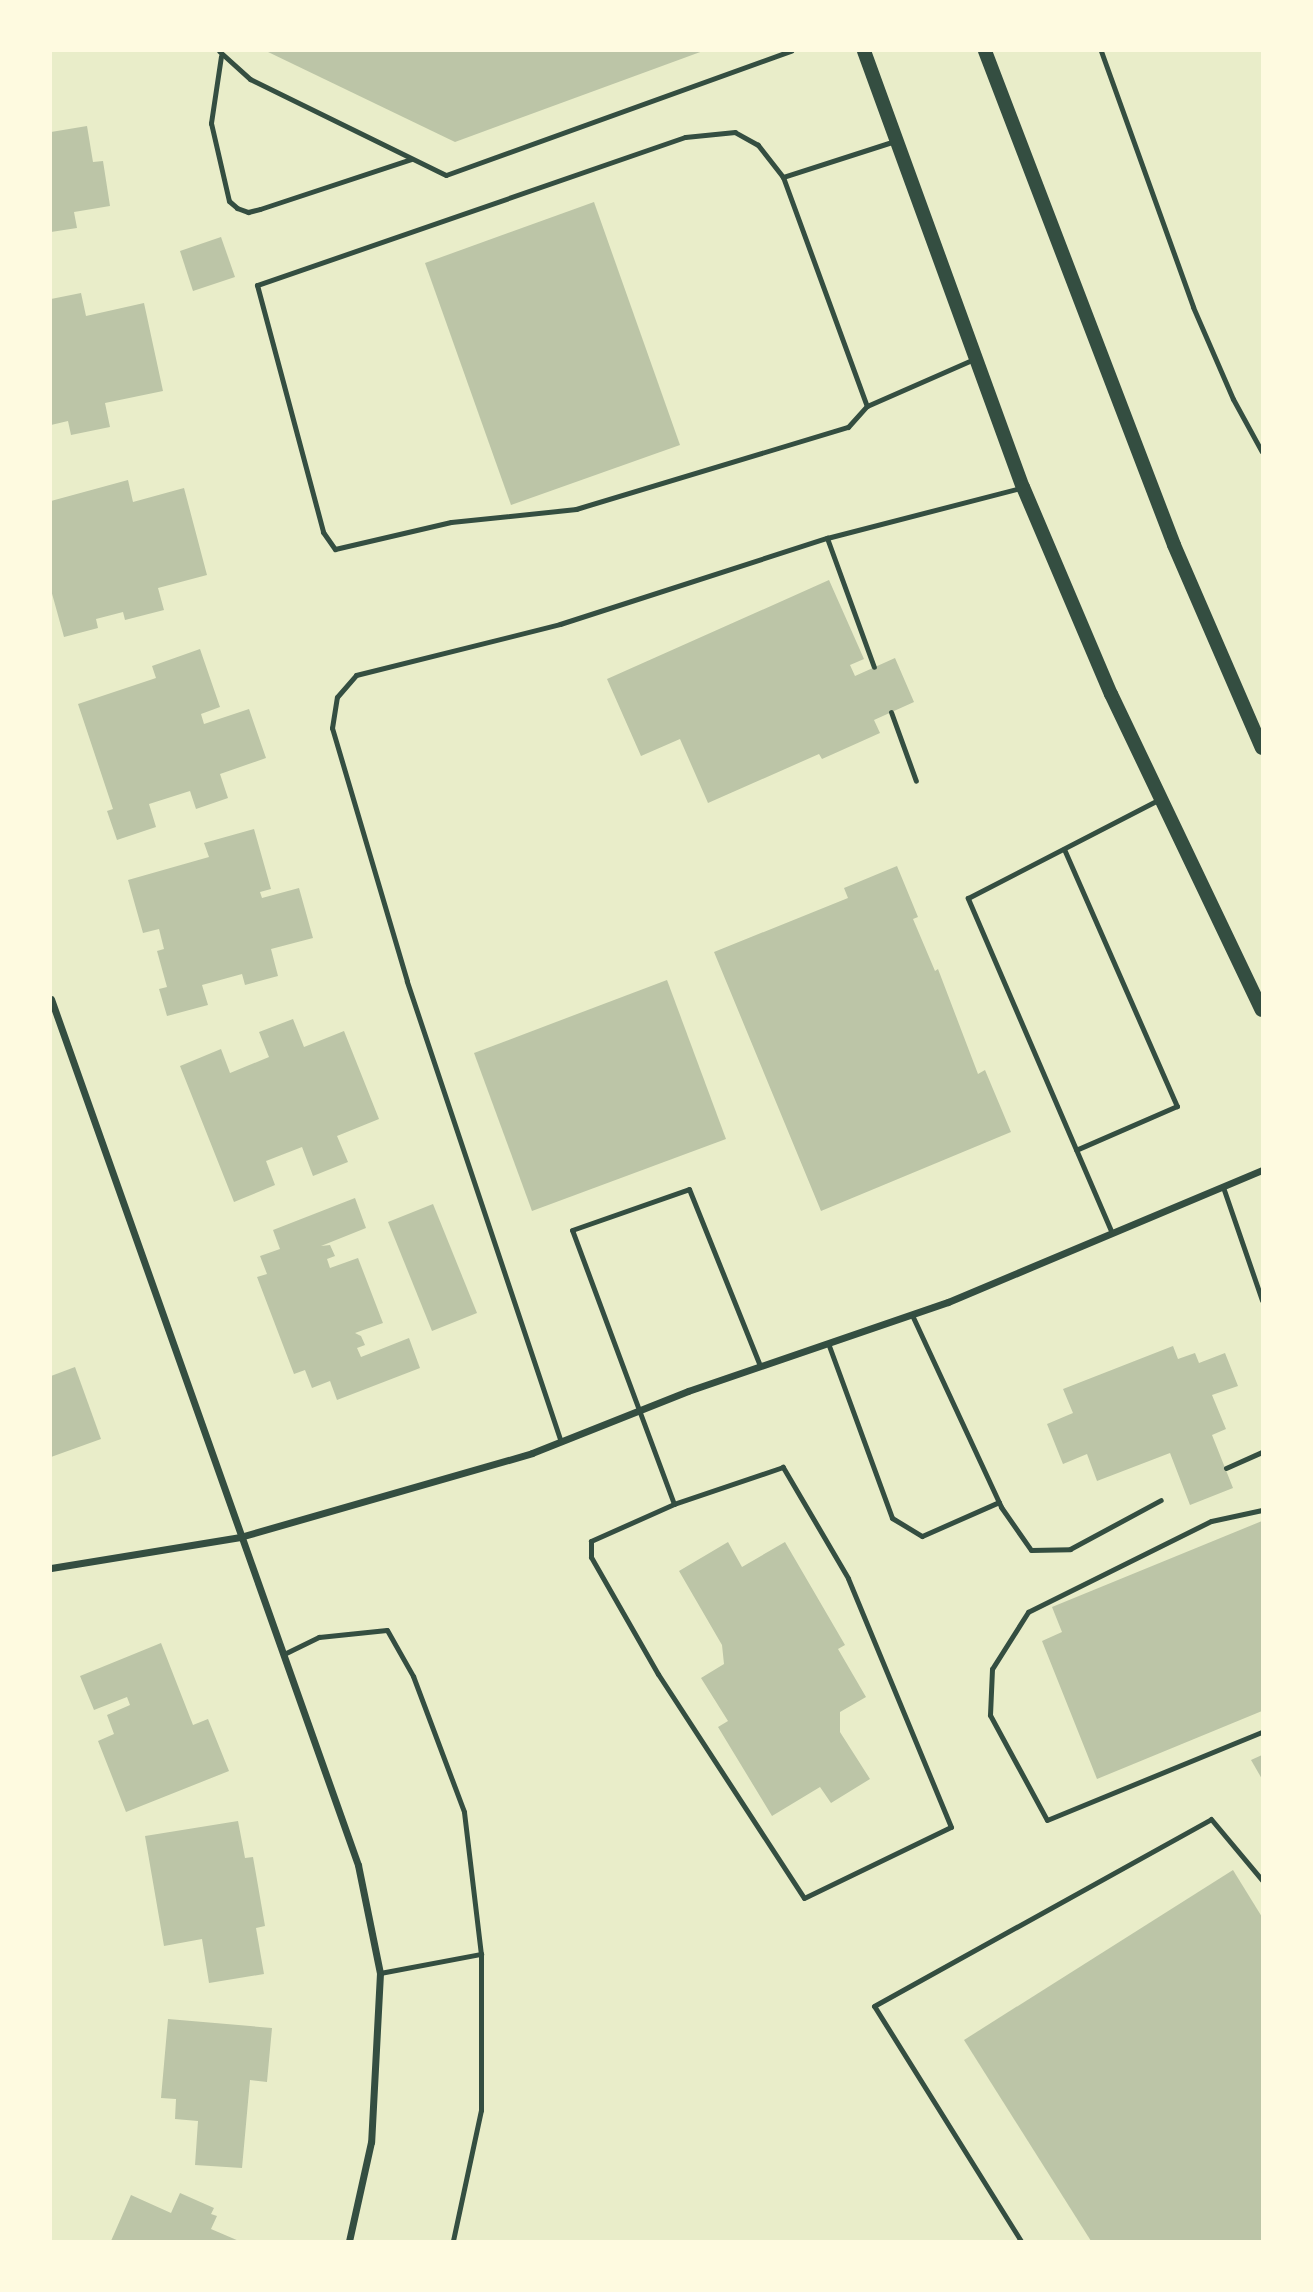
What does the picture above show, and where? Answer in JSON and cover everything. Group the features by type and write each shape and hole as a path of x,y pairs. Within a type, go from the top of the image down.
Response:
{"main road":[{"path":"864,51 1023,487 1160,799 1262,1010"},
{"path":"985,51 1174,545 1262,748"}],"street":[{"path":"51,999 240,1537 286,1653 358,1865 380,1973 371,2142 349,2241"},
{"path":"51,1568 240,1537 561,1442 760,1366 912,1315 1262,1170"}],"lane":[{"path":"220,53 250,79 446,175 791,51"},
{"path":"1101,51 1193,307 1233,400 1262,452"},
{"path":"220,53 211,123 229,201 237,208 248,212 260,209 411,159"},
{"path":"867,406 783,177 758,145 735,132 685,137 257,285 323,532 335,549 451,522 576,509 848,427 867,406 976,357"},
{"path":"783,177 895,141"},
{"path":"561,1442 407,981 332,728 337,696 356,675 560,624 827,538 1023,487"},
{"path":"827,538 874,667"},
{"path":"891,712 916,781"},
{"path":"1112,1233 968,898 1160,799"},
{"path":"1064,849 1177,1106 1076,1150"},
{"path":"1223,1187 1262,1300"},
{"path":"674,1504 636,1412 572,1230 689,1189 760,1366"},
{"path":"912,1315 1000,1505 1031,1550 1070,1549 1161,1500"},
{"path":"828,1343 892,1518 922,1536 1000,1505"},
{"path":"1226,1468 1262,1452"},
{"path":"783,1466 848,1578 951,1827 804,1898 658,1674 591,1557 592,1541 674,1504 783,1466"},
{"path":"1262,1510 1211,1521 1028,1612 992,1669 990,1715 1047,1820 1262,1732"},
{"path":"286,1653 319,1637 387,1630 412,1676 464,1812 481,1954 481,2109 453,2241"},
{"path":"1021,2241 874,2006 1211,1819 1262,1880"},
{"path":"380,1973 481,1954"}],"building":[{"path":"266,51 703,51 455,142"},
{"path":"87,126 93,162 103,161 110,206 74,212 77,228 51,232 51,132"},
{"path":"594,202 680,445 511,505 425,263"},
{"path":"221,237 235,277 193,291 180,251"},
{"path":"81,293 86,316 144,303 163,391 105,403 110,427 71,435 68,421 51,425 51,299"},
{"path":"128,480 133,502 184,488 207,575 158,588 164,610 125,620 123,612 96,619 98,628 64,637 51,590 51,501"},
{"path":"829,580 864,659 850,665 855,676 895,658 914,702 874,720 880,733 822,759 819,754 708,803 680,739 641,756 607,679"},
{"path":"200,649 220,707 201,714 204,724 249,709 266,758 220,774 228,798 196,809 190,791 149,804 156,827 117,840 107,811 113,809 78,704 156,678 152,666"},
{"path":"254,829 271,889 260,892 262,898 299,888 313,938 271,949 278,976 245,985 242,974 202,985 208,1005 167,1016 159,989 167,987 157,951 164,949 159,929 143,933 128,880 209,857 204,843"},
{"path":"897,866 918,917 913,919 935,971 938,969 978,1074 985,1070 1011,1132 821,1211 714,952 848,898 844,888"},
{"path":"667,980 726,1139 532,1211 474,1053"},
{"path":"293,1019 304,1047 344,1031 379,1119 337,1136 348,1162 313,1176 302,1147 266,1161 275,1185 234,1202 180,1066 221,1049 230,1073 269,1057 259,1032"},
{"path":"355,1198 366,1228 321,1246 330,1245 335,1256 327,1259 330,1268 358,1258 383,1323 355,1333 361,1336 365,1345 357,1348 361,1357 409,1338 420,1368 337,1400 330,1381 312,1388 305,1370 294,1374 257,1277 267,1274 260,1256 280,1249 273,1230"},
{"path":"433,1204 477,1313 432,1331 388,1222"},
{"path":"1173,1346 1178,1359 1195,1353 1199,1363 1225,1353 1238,1386 1212,1395 1226,1429 1212,1435 1233,1488 1190,1505 1170,1453 1097,1481 1087,1454 1063,1464 1047,1424 1073,1413 1063,1389"},
{"path":"75,1367 101,1439 51,1457 51,1376"},
{"path":"1262,1521 1262,1711 1097,1779 1042,1641 1062,1632 1052,1607"},
{"path":"728,1542 742,1567 785,1542 845,1645 838,1649 866,1697 840,1712 840,1732 870,1779 831,1803 820,1787 772,1816 718,1727 728,1721 701,1678 724,1664 722,1645 679,1571"},
{"path":"161,1643 193,1725 208,1719 229,1771 126,1812 98,1741 114,1734 107,1715 130,1705 127,1697 94,1710 80,1676"},
{"path":"1262,1755 1262,1779 1251,1760"},
{"path":"238,1821 245,1858 253,1857 265,1926 256,1928 264,1974 209,1983 202,1939 164,1946 145,1836"},
{"path":"1233,1870 1262,1917 1262,2241 1091,2241 964,2040"},
{"path":"168,2019 272,2028 267,2082 250,2080 242,2168 195,2165 198,2121 175,2119 176,2099 161,2098"},
{"path":"180,2193 214,2208 211,2214 217,2216 211,2229 239,2241 111,2241 131,2195 171,2213"}]}
